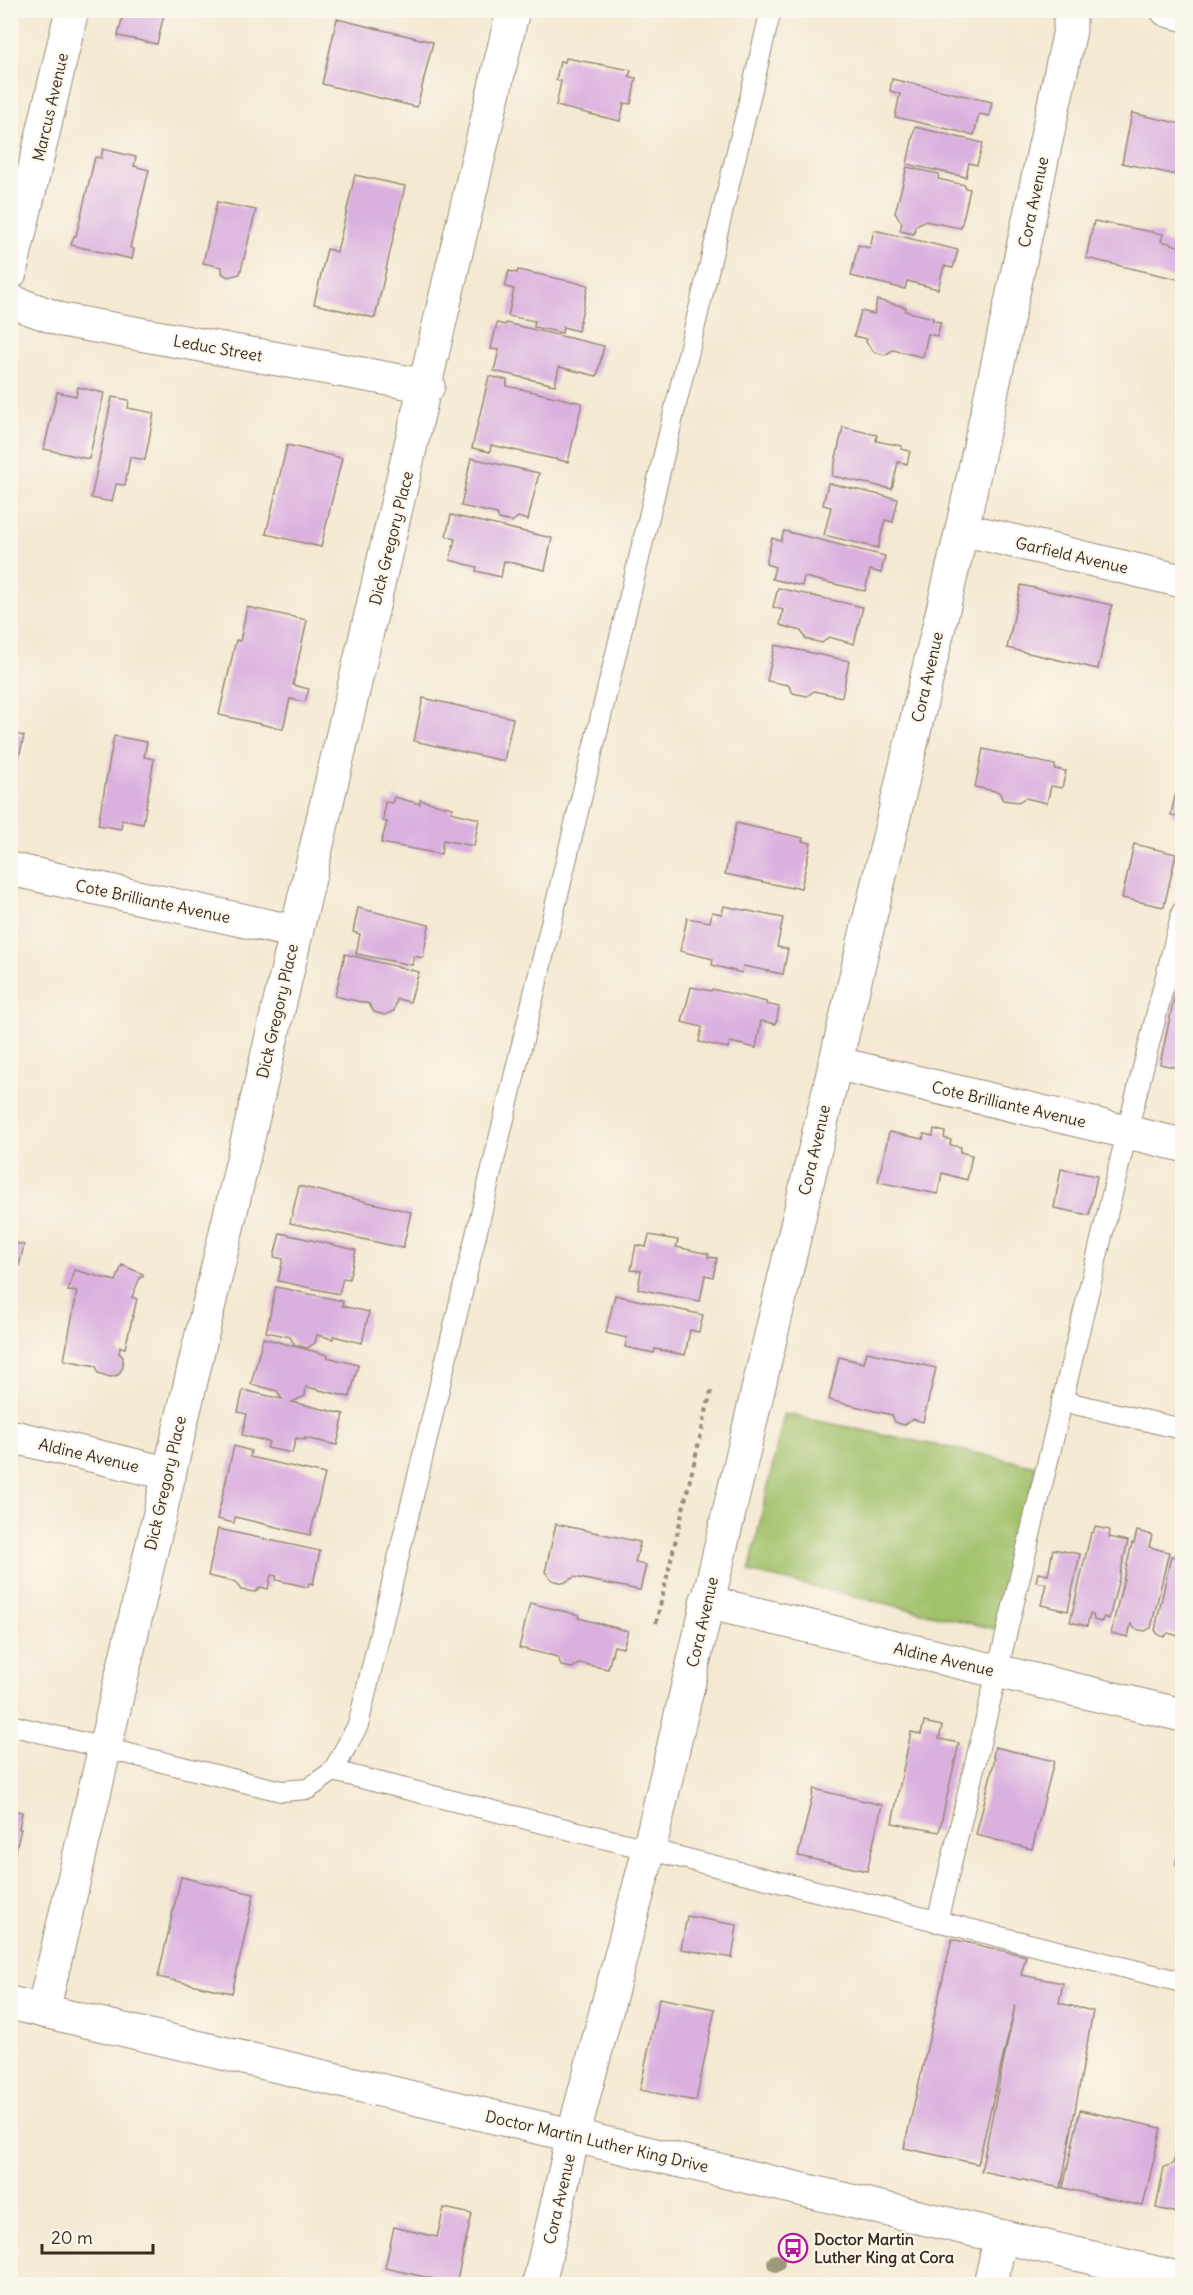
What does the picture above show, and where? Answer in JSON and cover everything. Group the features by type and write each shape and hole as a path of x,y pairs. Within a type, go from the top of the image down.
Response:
{"street":[{"name":"Marcus Avenue","path":"10,273 72,10"},
{"name":"Dick Gregory Place","path":"43,2011 167,1473 428,386 513,10"},
{"name":"Cora Avenue","path":"538,2284 573,2136 649,1850 962,529 1071,30 1070,10"},
{"path":"1167,10 1182,14"},
{"name":"Leduc Street","path":"10,301 62,320 428,386"},
{"name":"Garfield Avenue","path":"962,529 1182,581"},
{"name":"Cote Brilliante Avenue","path":"10,869 296,932"},
{"name":"Cote Brilliante Avenue","path":"835,1063 1182,1145"},
{"name":"Aldine Avenue","path":"10,1436 167,1473"},
{"name":"Aldine Avenue","path":"706,1602 1182,1715"},
{"name":"Doctor Martin Luther King Drive","path":"10,2003 1182,2279"},
{"path":"990,2284 1001,2237"}],"lane":[{"path":"10,1725 281,1791 308,1789 333,1771 358,1725 771,10"},
{"path":"937,1922 1182,912"},
{"path":"1062,1401 1182,1429"},
{"path":"333,1771 1182,1982"}],"path":[{"path":"656,1623 712,1387"}],"green space":[{"path":"784,1414 1037,1466 996,1629 749,1572"}],"building":[{"path":"124,10 165,10 157,44 118,36"},
{"path":"337,19 433,42 417,107 322,84"},
{"path":"566,58 631,70 629,77 636,78 631,104 624,103 620,121 556,106 561,81 556,80 560,61 565,62"},
{"path":"892,79 992,102 989,116 979,114 974,135 895,117 900,94 890,91"},
{"path":"1132,113 1182,124 1181,176 1122,163"},
{"path":"915,127 983,143 977,165 969,163 966,177 907,164"},
{"path":"103,149 136,157 134,166 149,170 130,248 134,249 132,259 71,245 76,236 95,157 101,158"},
{"path":"907,167 939,174 938,179 965,185 965,188 970,189 961,228 924,221 915,226 914,234 900,231 902,223 895,213"},
{"path":"355,175 405,186 375,318 314,304 327,249 337,252"},
{"path":"217,202 256,210 240,274 228,277 222,273 222,267 203,263"},
{"path":"1094,221 1163,234 1161,241 1182,247 1182,280 1086,258"},
{"path":"874,230 958,250 953,268 944,266 938,289 907,281 905,289 851,276 858,245 870,248"},
{"path":"518,270 588,285 578,331 563,327 562,333 534,327 535,321 508,316 514,289 505,287 509,271 517,273"},
{"path":"877,300 906,307 905,311 941,322 937,336 928,334 923,357 893,350 885,355 874,352 866,342 867,339 854,336 861,311 874,314"},
{"path":"497,323 505,325 506,323 604,346 597,376 559,367 555,385 494,371 499,350 491,349"},
{"path":"489,376 507,380 507,386 582,403 568,462 491,445 490,452 472,448"},
{"path":"78,387 104,393 89,459 44,449 57,392 76,396"},
{"path":"112,397 129,400 128,408 154,413 145,460 130,457 125,485 116,484 112,502 91,498"},
{"path":"843,427 877,435 876,441 902,446 901,449 910,451 907,464 898,462 892,489 832,476"},
{"path":"287,445 342,458 321,547 266,534"},
{"path":"471,458 539,473 528,520 518,517 512,522 499,519 497,514 461,506"},
{"path":"828,483 898,499 893,522 885,520 878,548 824,535 831,507 823,505"},
{"path":"451,515 552,538 545,570 504,561 501,577 476,571 477,567 450,560 455,539 446,536"},
{"path":"784,531 885,556 881,573 870,570 865,591 804,577 802,586 772,579 775,567 766,564 772,538 781,541"},
{"path":"1021,585 1112,605 1098,669 1007,648"},
{"path":"778,588 863,607 854,644 829,637 822,643 806,639 801,631 780,625 783,610 773,607"},
{"path":"247,607 307,620 293,685 309,689 305,702 290,699 283,729 219,715 236,640 240,641"},
{"path":"775,645 849,661 842,697 814,691 807,696 793,693 788,685 767,681"},
{"path":"423,698 513,718 504,761 414,741"},
{"path":"10,718 15,719 11,733 24,736 11,790"},
{"path":"114,736 147,742 144,757 154,759 143,824 122,820 121,829 98,825"},
{"path":"983,749 1055,765 1055,769 1066,771 1062,788 1051,786 1047,803 1025,798 1018,802 1003,800 999,792 975,787"},
{"path":"1175,796 1182,798 1182,818 1171,815"},
{"path":"394,797 420,804 420,800 453,808 451,812 479,819 474,846 443,840 441,854 381,843 387,822 383,821 385,802 392,803"},
{"path":"736,823 803,838 802,841 811,843 801,888 725,874"},
{"path":"1134,844 1176,854 1164,907 1122,898"},
{"path":"724,906 783,918 777,947 788,949 783,974 743,966 742,973 712,965 713,959 680,951 687,918 710,922 712,912 722,914"},
{"path":"358,908 429,925 423,958 414,956 412,965 356,954 360,934 353,932"},
{"path":"345,954 419,972 410,1002 397,999 394,1011 385,1015 374,1012 369,1004 335,996"},
{"path":"691,987 711,991 712,989 779,1007 776,1024 761,1021 756,1048 730,1042 728,1048 699,1042 702,1027 682,1022"},
{"path":"1176,989 1182,990 1182,1069 1160,1064"},
{"path":"934,1129 945,1132 944,1138 951,1140 950,1145 961,1147 960,1152 972,1155 967,1180 942,1173 938,1194 878,1182 889,1132 923,1139 924,1134 933,1136"},
{"path":"1061,1169 1097,1176 1089,1215 1054,1208"},
{"path":"299,1186 411,1212 403,1248 290,1223"},
{"path":"280,1233 356,1250 349,1279 343,1278 339,1294 278,1281 283,1259 274,1257"},
{"path":"649,1235 678,1240 676,1247 717,1258 713,1277 705,1275 700,1301 638,1289 641,1271 631,1270 636,1245 646,1247"},
{"path":"10,1242 24,1245 11,1311"},
{"path":"122,1265 143,1274 143,1277 140,1277 132,1297 137,1299 125,1348 120,1347 119,1353 123,1357 123,1367 118,1375 110,1377 98,1373 96,1366 64,1360 77,1292 68,1291 74,1270 116,1281"},
{"path":"276,1287 343,1301 342,1306 369,1312 362,1343 333,1336 333,1339 317,1335 315,1343 307,1348 295,1345 290,1337 266,1332"},
{"path":"615,1295 703,1315 699,1332 690,1330 685,1355 655,1349 654,1353 625,1347 627,1338 606,1333"},
{"path":"263,1338 358,1365 350,1397 306,1387 305,1396 292,1402 344,1414 337,1445 296,1438 292,1453 267,1448 269,1442 242,1435 247,1414 238,1412 243,1390 282,1399 277,1391 251,1384"},
{"path":"867,1352 936,1368 923,1422 913,1419 904,1425 895,1422 892,1415 829,1400 839,1357 864,1363"},
{"path":"234,1446 251,1451 250,1457 325,1474 310,1535 235,1517 234,1523 217,1519"},
{"path":"556,1524 640,1542 635,1563 646,1565 640,1590 574,1577 564,1583 552,1580 545,1572"},
{"path":"1095,1527 1110,1530 1109,1537 1128,1541 1109,1619 1104,1617 1101,1622 1094,1620 1093,1615 1090,1614 1087,1626 1070,1622 1091,1533"},
{"path":"218,1529 320,1551 313,1584 309,1583 308,1587 276,1580 277,1576 271,1575 268,1589 261,1587 255,1592 241,1590 235,1582 208,1576"},
{"path":"1137,1531 1152,1535 1149,1547 1169,1552 1151,1628 1145,1631 1135,1629 1131,1624 1128,1637 1111,1633 1132,1543 1134,1543"},
{"path":"1053,1549 1080,1554 1068,1611 1041,1605 1046,1584 1036,1582 1038,1573 1048,1575"},
{"path":"1171,1556 1182,1558 1182,1637 1168,1633 1164,1637 1158,1635 1155,1630"},
{"path":"530,1603 579,1615 578,1618 628,1631 623,1648 614,1646 608,1669 580,1663 572,1668 561,1666 558,1657 519,1648"},
{"path":"924,1722 942,1726 939,1739 959,1743 939,1832 892,1823 911,1732 921,1734"},
{"path":"995,1747 1054,1761 1032,1849 976,1835 995,1758 993,1757"},
{"path":"814,1789 882,1805 867,1871 798,1856"},
{"path":"10,1810 22,1812 19,1829 21,1829 11,1871"},
{"path":"1182,1839 1182,1865 1176,1864"},
{"path":"181,1877 254,1894 232,1993 158,1977"},
{"path":"687,1916 737,1925 732,1958 681,1949"},
{"path":"952,1939 1026,1956 1021,1975 1063,1983 1059,2003 1093,2011 1061,2188 981,2171 1015,2006 978,2164 904,2148"},
{"path":"659,1998 715,2009 696,2101 640,2090"},
{"path":"1080,2110 1161,2128 1143,2206 1063,2188"},
{"path":"1182,2127 1182,2214 1156,2208 1164,2167 1173,2164"},
{"path":"444,2208 472,2214 456,2284 385,2268 394,2227 437,2237"}],"place":[{"name":"Doctor Martin Luther King at Cora","path":"793,2248"}]}
